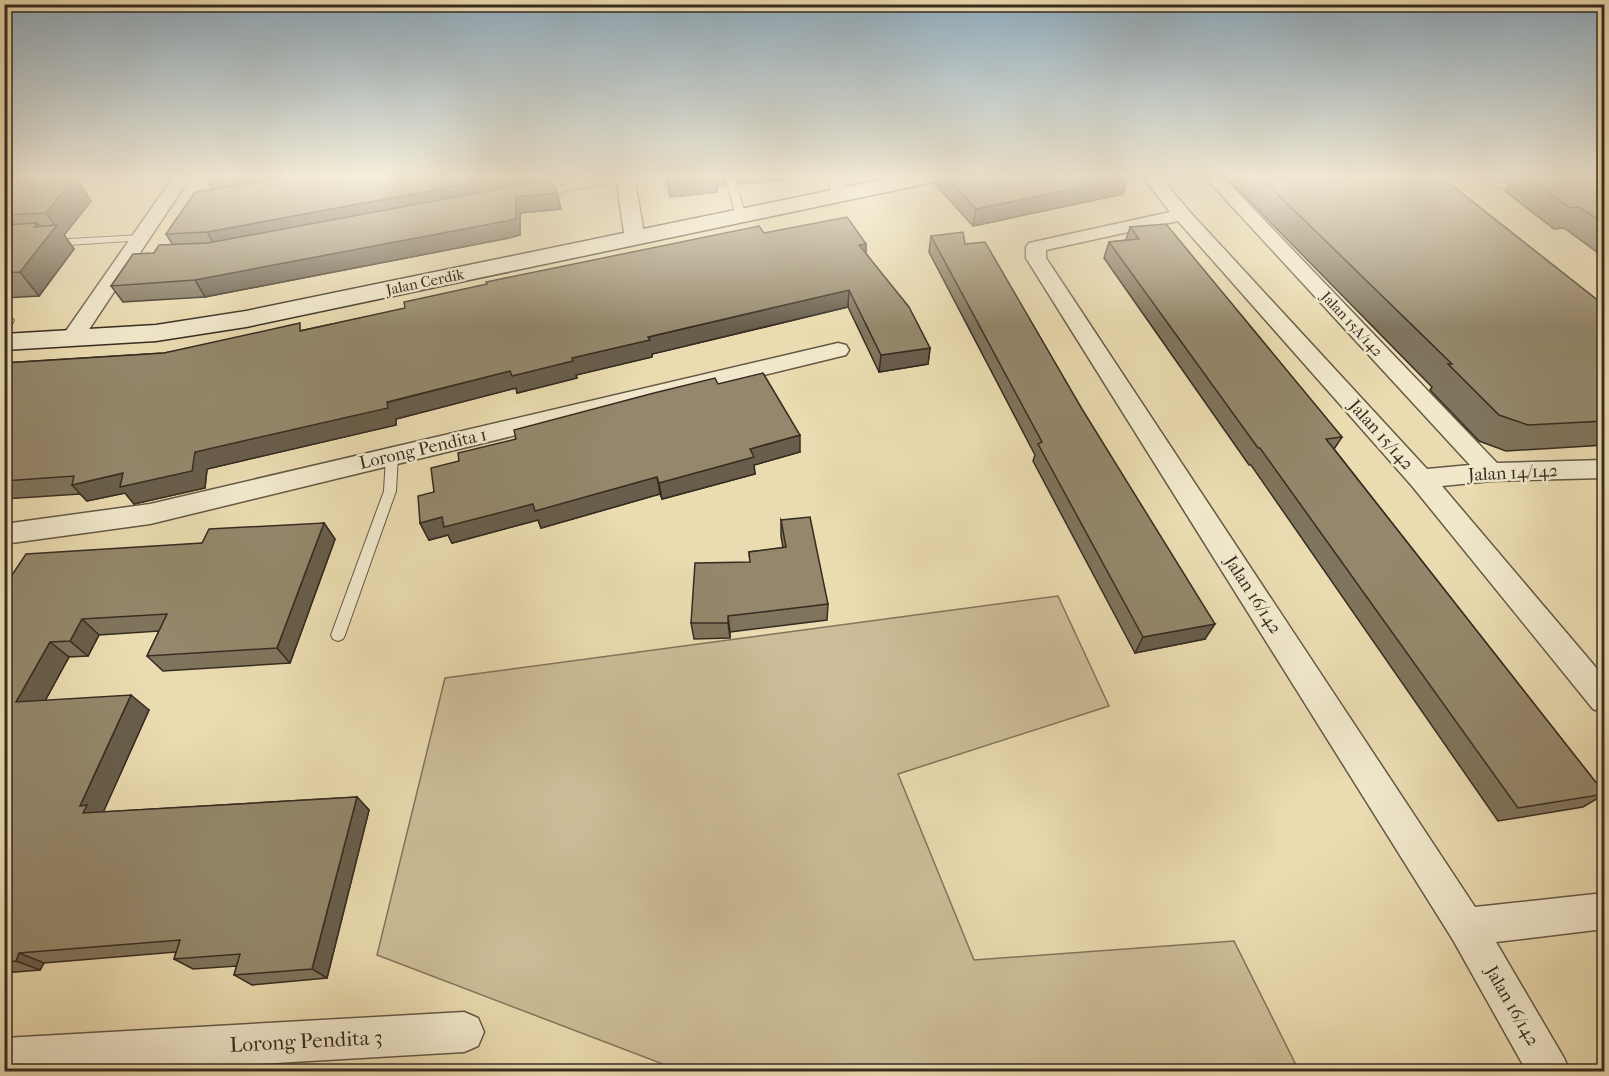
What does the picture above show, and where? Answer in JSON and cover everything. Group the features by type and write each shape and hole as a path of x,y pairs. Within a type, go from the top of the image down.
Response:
{"street":[{"path":"72,338 135,258 141,238 149,226"},
{"path":"633,226 635,239"},
{"name":"Jalan Cerdik","path":"4,342 156,333 246,319 697,226"},
{"name":"Jalan 16/142","path":"1129,226 1036,247 1036,258 1466,927 1550,1071"},
{"name":"Jalan 15/142","path":"1192,226 1421,479 1605,699"},
{"name":"Jalan 15A/142","path":"1259,226 1491,472"},
{"name":"Lorong Pendita 1","path":"4,534 150,514 838,350"},
{"name":"Jalan 14/142","path":"1421,479 1491,472 1605,469"},
{"path":"1466,927 1605,911"},
{"name":"Lorong Pendita 3","path":"4,1058 45,1064 464,1032"}],"lane":[{"path":"39,243 141,238"},
{"path":"4,316 9,320 4,330"},
{"path":"338,635 390,491 392,456"}],"shaded area":[{"path":"1058,596 1109,706 898,774 974,960 1234,941 1299,1071 681,1071 377,955 445,678"}],"building":[{"path":"4,226 56,226 20,272 4,273"},
{"path":"171,226 238,226 207,232 166,234"},
{"path":"298,226 478,226 195,280 111,286 133,254 154,253 159,245 208,243"},
{"path":"758,226 764,233 799,226 853,226 866,244 859,245 909,307 930,348 881,355 849,290 648,337 650,340 572,358 573,361 512,376 510,371 387,402 388,408 195,452 192,471 120,487 123,473 72,485 74,476 4,481 4,363 164,353 300,323 300,331 405,308 404,302 487,284 486,282"},
{"path":"1168,226 1342,437 1326,439 1605,794 1518,808 1109,242 1139,239 1130,227"},
{"path":"1311,226 1504,226 1605,306 1605,421 1528,425 1499,415 1448,364 1452,364"},
{"path":"963,232 965,244 985,242 1082,409 1215,624 1143,637 1038,444 1042,442 931,236"},
{"path":"763,373 800,435 750,449 754,457 659,483 657,477 535,511 533,504 444,527 442,517 420,523 418,496 434,492 431,468 459,461 458,453 516,439 514,430 654,393 715,378 718,384"},
{"path":"810,517 828,604 728,616 728,623 691,623 695,563 750,562 749,552 786,547 781,520"},
{"path":"324,523 277,648 147,656 167,614 82,619 70,641 50,642 16,702 131,695 80,806 87,805 83,813 357,797 312,969 234,975 240,954 174,959 180,940 19,953 16,961 4,962 4,587 26,554 202,543 209,529"}]}
